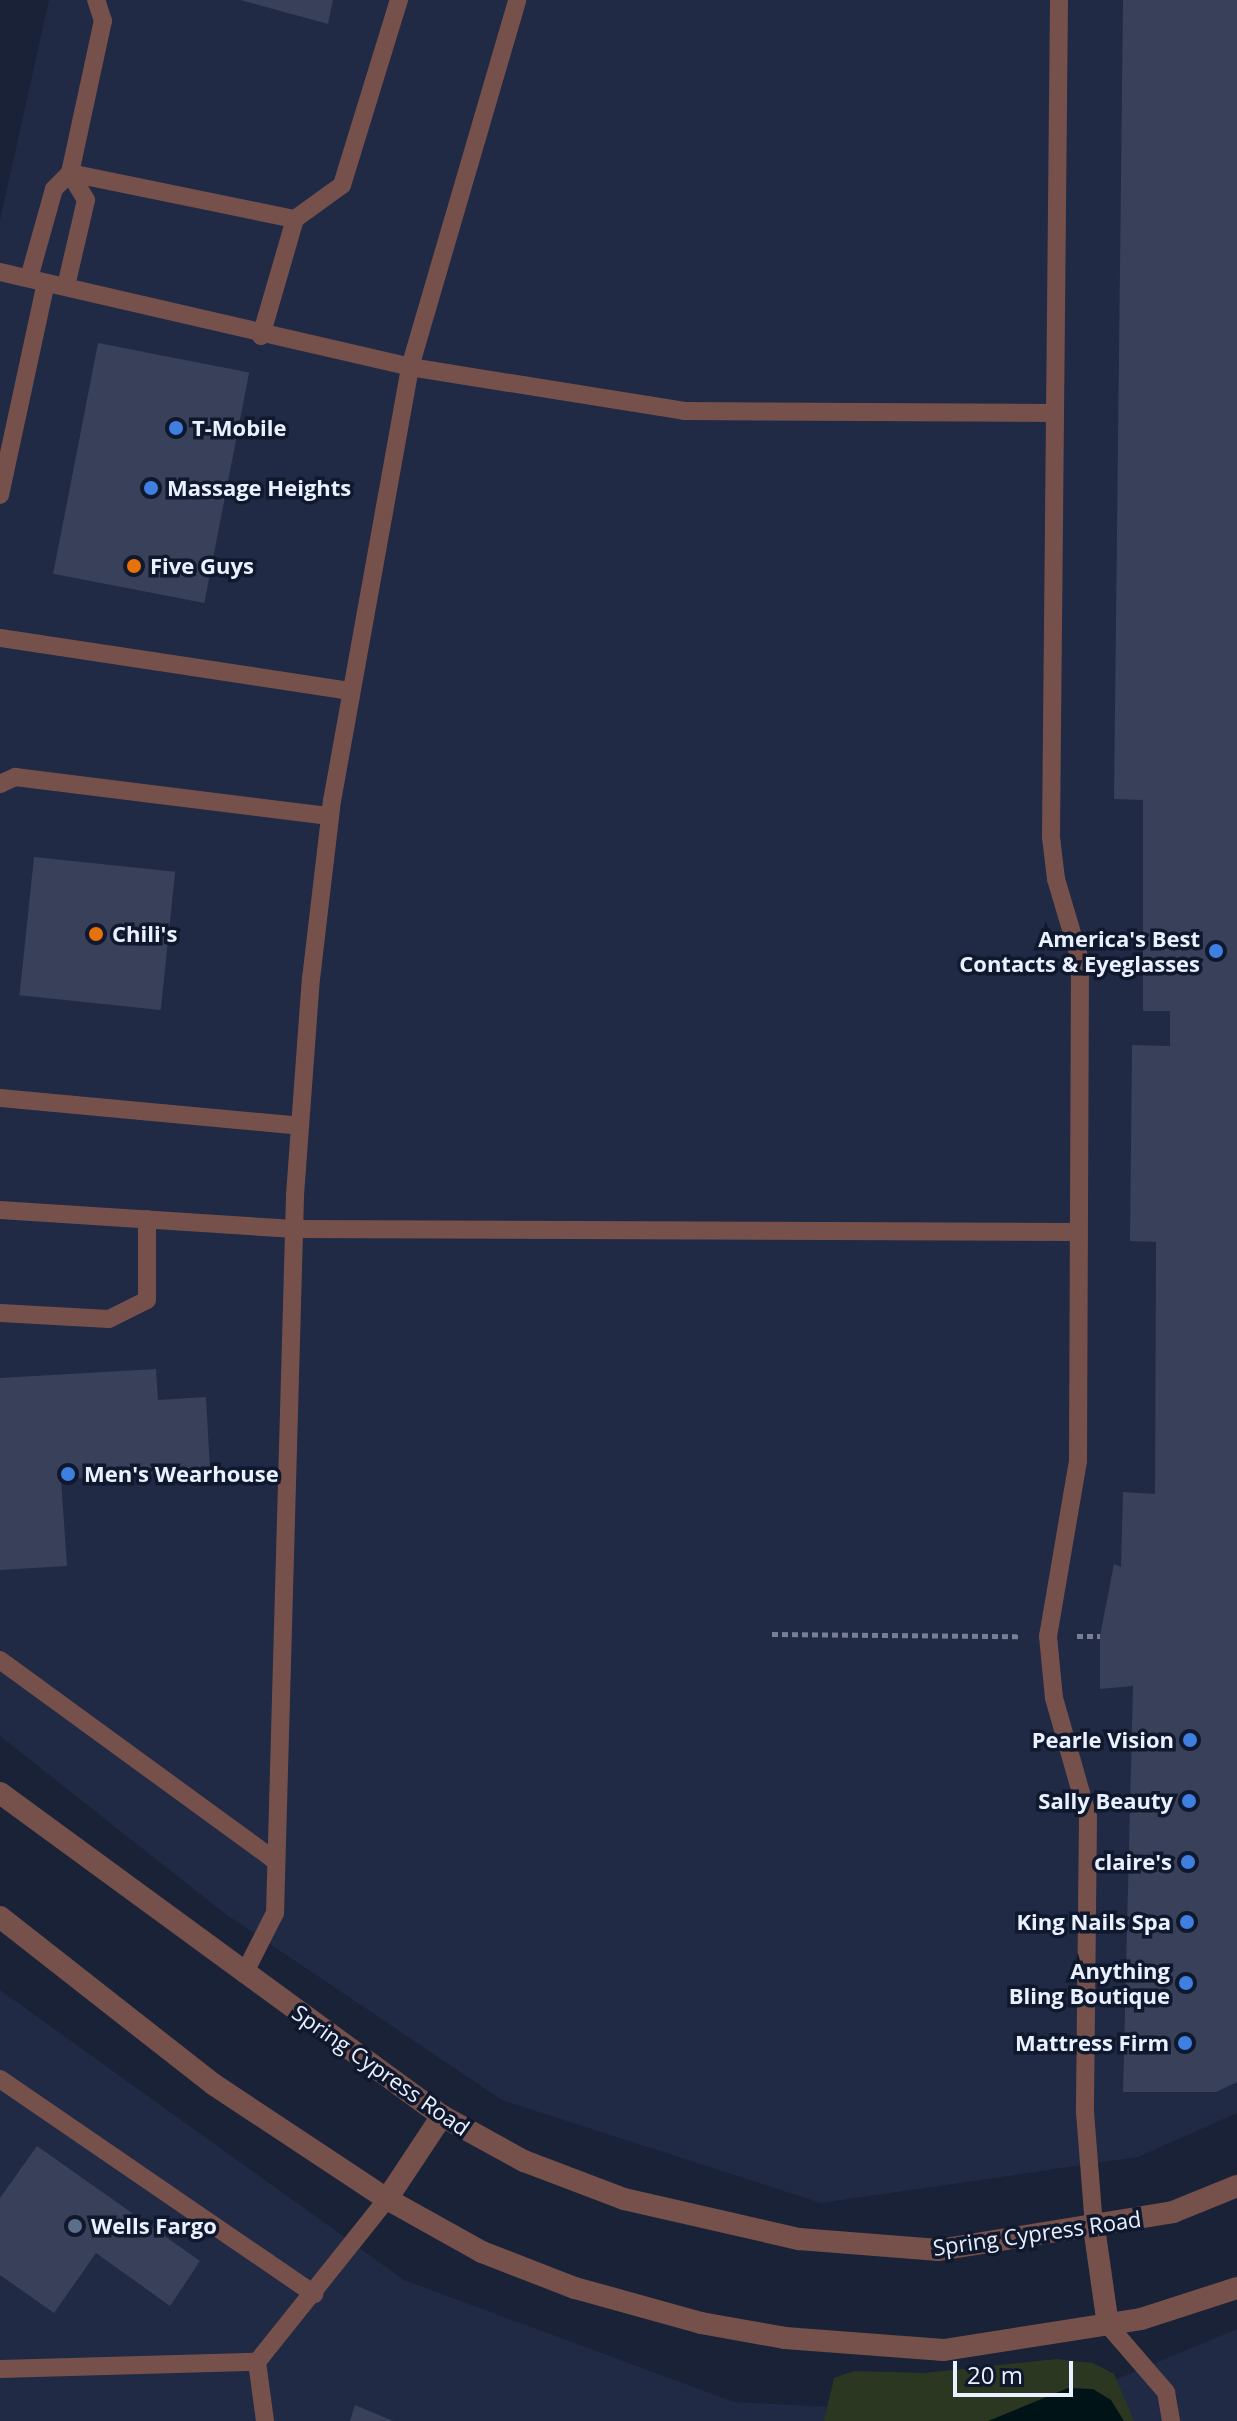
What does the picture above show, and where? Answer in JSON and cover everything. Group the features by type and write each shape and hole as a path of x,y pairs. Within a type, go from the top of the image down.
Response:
{"street":[{"name":"Spring Cypress Road","path":"0,1793 442,2116 524,2161 606,2193 722,2225 799,2239 939,2250 1173,2212 1237,2186"},
{"path":"0,1917 213,2084 387,2199 482,2252 575,2288 701,2323 785,2338 944,2350 1108,2325 1237,2288"},
{"path":"387,2199 442,2116"},
{"path":"1094,2227 1108,2325"}],"lane":[{"path":"0,495 54,189 70,173 103,21 96,0"},
{"path":"261,336 295,219 342,185 399,0"},
{"path":"244,1974 275,1913 294,1229 300,1126 330,816 410,367 517,0"},
{"path":"1059,0 1051,837 1056,879 1080,960 1078,1461 1048,1636 1054,1698 1088,1817 1085,2112 1094,2227"},
{"path":"70,173 295,219"},
{"path":"66,286 86,200 70,173"},
{"path":"0,272 261,336 410,367 684,411 1054,413"},
{"path":"0,638 351,691"},
{"path":"0,784 15,777 330,816"},
{"path":"0,1098 300,1126"},
{"path":"0,1210 294,1229 1079,1232"},
{"path":"0,1313 109,1319 147,1300 147,1219"},
{"path":"0,1660 276,1861"},
{"path":"0,2079 314,2294"},
{"path":"265,2421 257,2362 387,2199"},
{"path":"1108,2325 1166,2392 1171,2421"},
{"path":"0,2369 257,2362"}],"path":[{"path":"772,1634 1100,1636"}],"shaded area":[{"path":"49,0 1237,0 1237,2113 1138,2157 821,2203 502,2100 224,1913 0,1736 0,220"},
{"path":"0,1990 404,2280 734,2402 852,2408 1093,2389 1237,2329 1237,2421 0,2421"},
{"path":"1068,2388 1093,2389 1111,2400 1124,2421 988,2421"}],"green space":[{"path":"1057,2359 1093,2363 1114,2374 1134,2421 824,2421 834,2378 854,2371 924,2373"}],"building":[{"path":"240,0 333,0 328,24"},
{"path":"1123,0 1237,0 1237,2082 1216,2092 1123,2092 1133,1686 1100,1689 1100,1636 1114,1564 1121,1567 1123,1492 1155,1494 1156,1242 1130,1241 1132,1045 1170,1046 1170,1011 1143,1011 1143,800 1114,799"},
{"path":"98,343 249,372 204,603 53,574"},
{"name":"Chili's","path":"34,857 175,872 161,1010 19,995"},
{"name":"Men's Wearhouse","path":"156,1369 158,1400 206,1397 210,1470 61,1479 67,1566 0,1570 0,1378"},
{"name":"Wells Fargo","path":"37,2146 200,2261 170,2306 96,2253 54,2313 0,2275 0,2198"},
{"path":"355,2405 393,2421 350,2421"}],"place":[{"name":"T-Mobile","path":"176,428"},
{"name":"Massage Heights","path":"151,488"},
{"name":"Five Guys","path":"134,566"},
{"name":"Chili's","path":"96,934"},
{"name":"America's Best Contacts & Eyeglasses","path":"1216,951"},
{"name":"Men's Wearhouse","path":"68,1474"},
{"name":"Pearle Vision","path":"1190,1740"},
{"name":"Sally Beauty","path":"1189,1801"},
{"name":"claire's","path":"1188,1862"},
{"name":"King Nails Spa","path":"1187,1922"},
{"name":"Anything Bling Boutique","path":"1186,1983"},
{"name":"Mattress Firm","path":"1185,2043"},
{"name":"Wells Fargo","path":"75,2226"}]}
